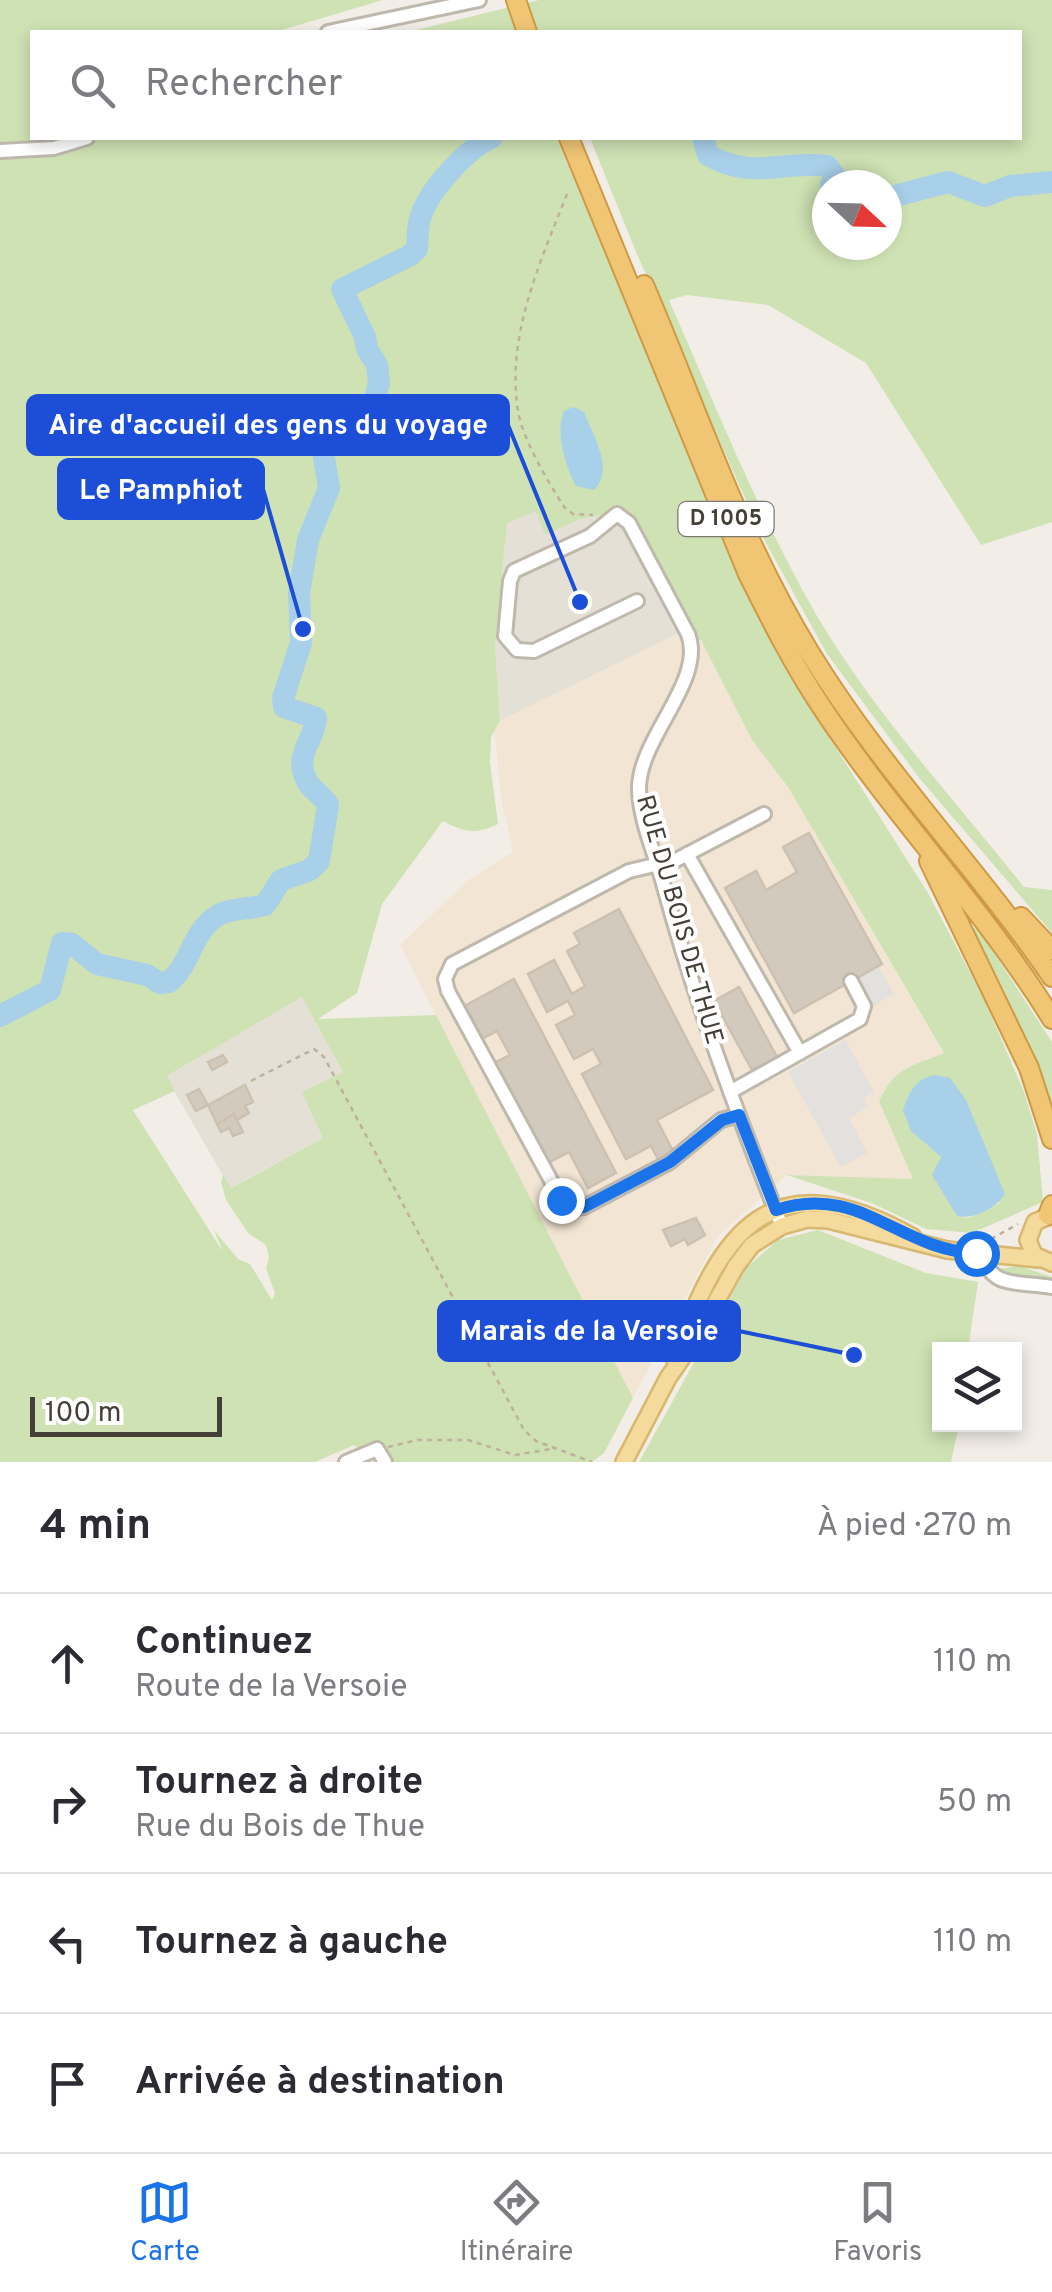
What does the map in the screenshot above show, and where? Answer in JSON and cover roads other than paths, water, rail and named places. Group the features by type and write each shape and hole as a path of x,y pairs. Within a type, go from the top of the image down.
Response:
{"highway":[{"path":"516,0 526,30"},
{"path":"527,0 537,30"},
{"name":"D 1005","path":"570,140 790,620 845,707 960,852 1052,978"},
{"name":"D 1005","path":"582,140 748,574 773,625 824,710 974,906 1052,1019"},
{"path":"910,825 955,910 1029,1068 1052,1140"},
{"path":"960,852 1052,950"}],"main road":[{"path":"985,1250 1041,1216"},
{"path":"1041,1216 1028,1245 1045,1261"},
{"path":"624,1462 668,1378 744,1254 779,1218 828,1220 928,1245 1045,1261"}],"street":[{"path":"336,30 436,4 479,0"},
{"path":"0,151 54,148 80,140"},
{"name":"RUE DU BOIS DE THUE","path":"637,601 534,651 517,650 505,636 514,571 590,536 617,514 631,526 693,650 687,673 648,751 640,779 641,805 696,1003 779,1218"},
{"path":"739,1115 722,1120 670,1162 584,1207 569,1206 561,1200 446,988 446,970 625,873 687,854 764,814"},
{"path":"687,854 800,1053"},
{"path":"730,1092 862,1017 863,1003 851,981"},
{"path":"985,1250 986,1268 995,1278 1052,1287"},
{"path":"346,1462 377,1449 386,1462"}],"water":[{"path":"573,407 584,412 600,452 603,473 594,490 576,486 565,459 561,420 564,411"},
{"path":"935,1075 950,1078 966,1100 1005,1194 984,1212 957,1216 932,1175 941,1157 911,1131 903,1110 914,1087"}],"waterway":[{"path":"0,1016 50,990 62,943 72,944 97,964 147,975 160,983 169,982 208,923 229,911 265,905 281,880 310,870 319,861 328,805 309,784 302,764 316,718 284,707 283,698 301,643 299,593 308,540 329,488 320,432 325,417 334,408 373,405 379,383 377,365 342,289 417,249 420,220 432,195 461,160 487,140"},
{"path":"704,140 708,155 740,167 810,165 827,166 830,170"},
{"path":"902,194 948,182 985,196 1010,186 1052,182"}],"place":[{"name":"Aire d'accueil des gens du voyage","path":"580,602"},
{"name":"Le Pamphiot","path":"303,629"},
{"name":"Marais de la Versoie","path":"854,1355"}]}
